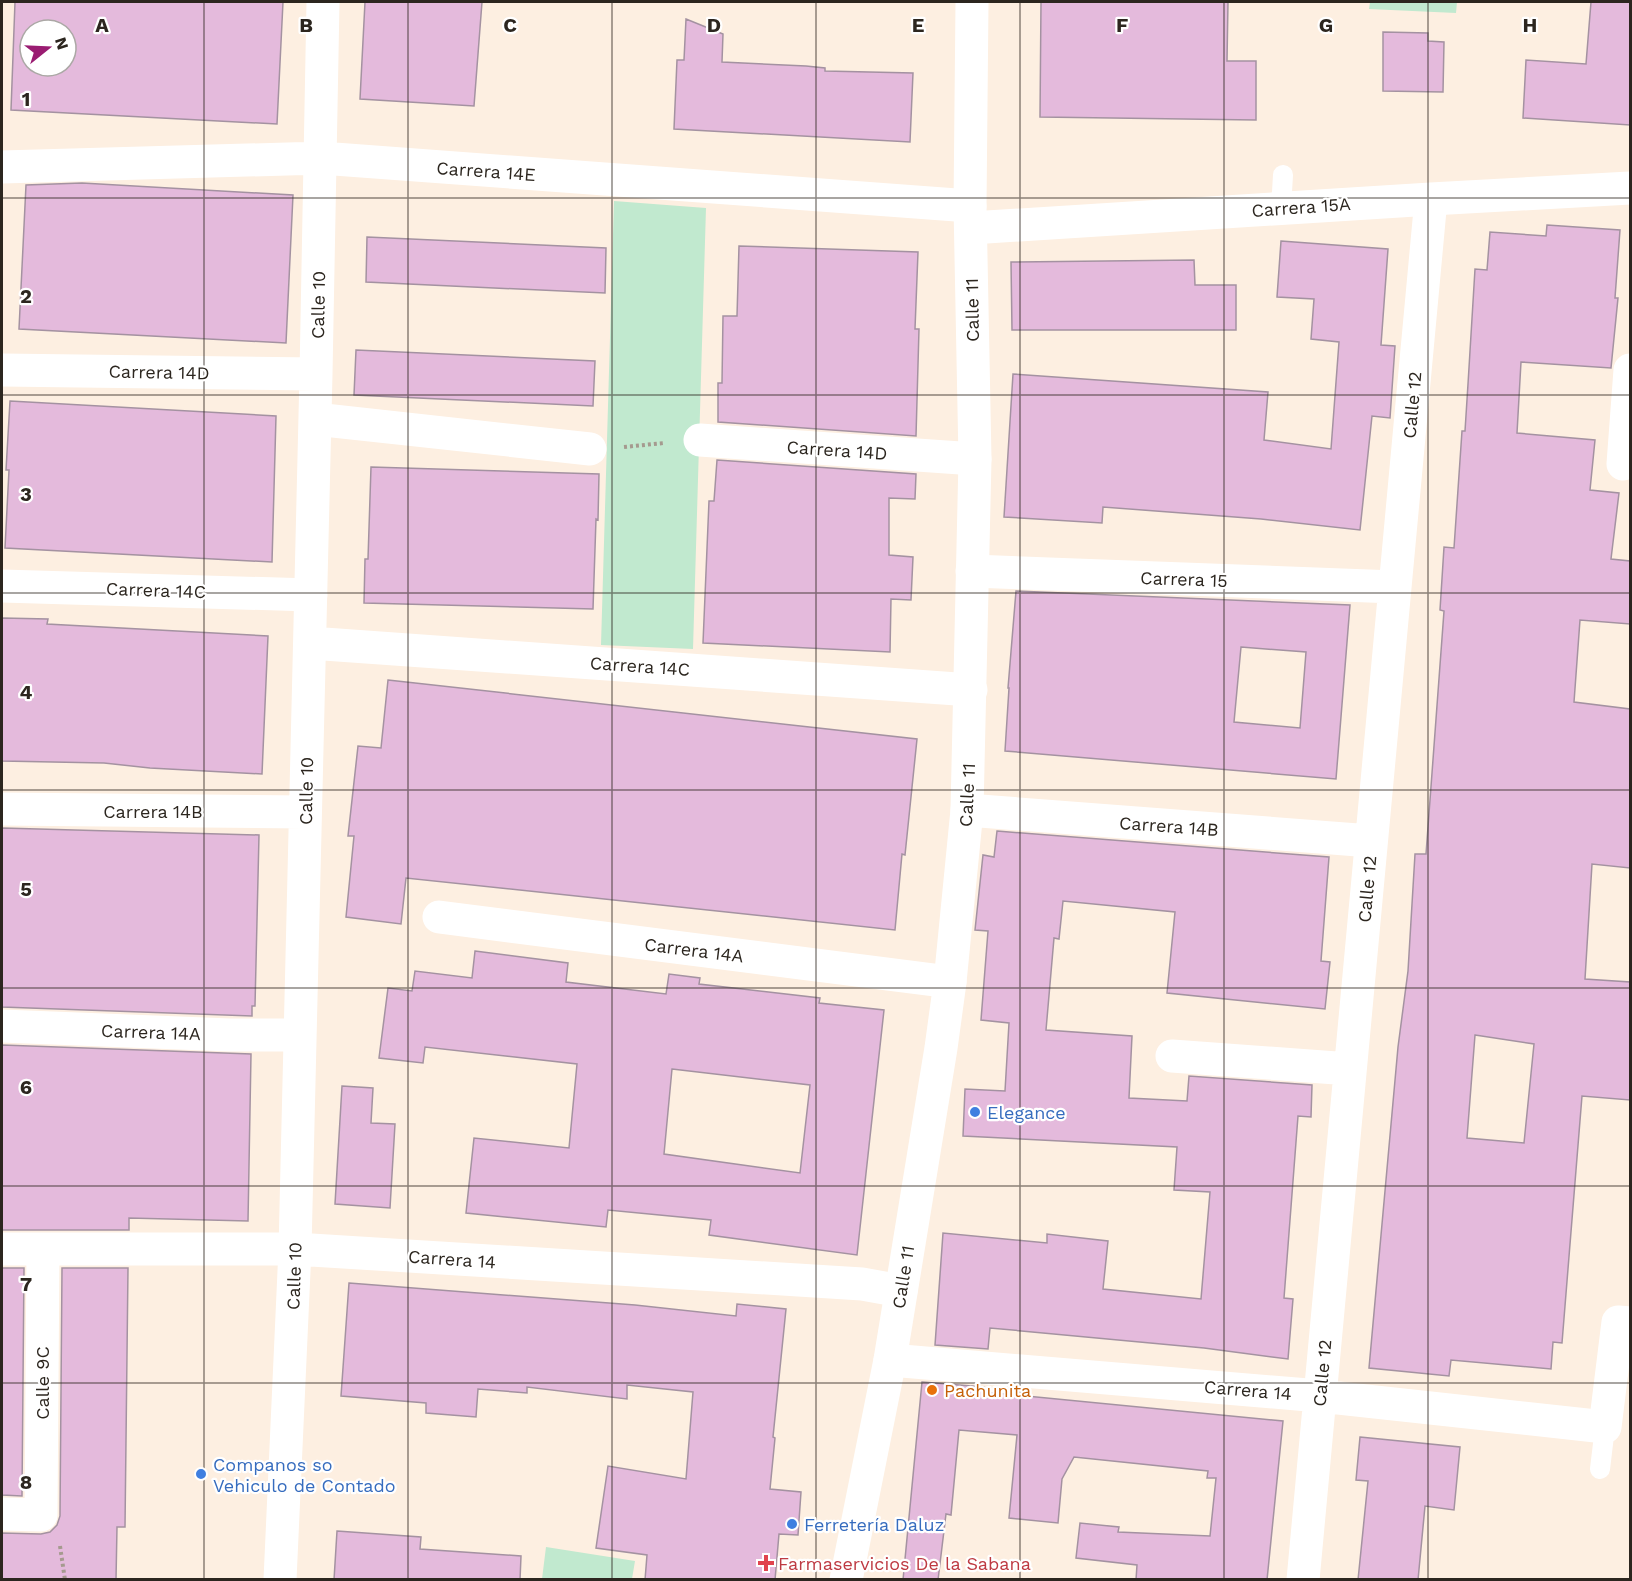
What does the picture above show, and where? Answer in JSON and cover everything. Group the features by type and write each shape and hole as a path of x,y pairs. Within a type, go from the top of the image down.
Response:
{"street":[{"name":"Calle 10","path":"280,1580 295,1249 323,2"},
{"name":"Calle 11","path":"846,1580 890,1360 950,982 967,810 975,459 970,217 972,2"},
{"name":"Carrera 14E","path":"2,167 321,159 970,217"},
{"name":"Carrera 15A","path":"970,217 1281,209 1630,188"},
{"name":"Calle 12","path":"1303,1580 1431,199"},
{"name":"Carrera 14D","path":"2,370 316,374"},
{"path":"1623,464 1630,370"},
{"path":"315,420 590,449"},
{"name":"Carrera 14D","path":"700,440 975,459"},
{"name":"Carrera 15","path":"972,571 1395,587"},
{"name":"Carrera 14C","path":"2,586 310,595"},
{"name":"Carrera 14C","path":"310,643 971,690"},
{"name":"Carrera 14B","path":"2,809 305,812"},
{"name":"Carrera 14B","path":"967,810 1371,841"},
{"name":"Carrera 14A","path":"439,917 950,982"},
{"name":"Carrera 14A","path":"2,1026 230,1035 300,1035"},
{"path":"1172,1056 1350,1069"},
{"name":"Carrera 14","path":"2,1249 295,1249 862,1284 901,1291"},
{"name":"Calle 9C","path":"2,1514 41,1515 43,1250"},
{"path":"1605,1428 1624,1323"},
{"name":"Carrera 14","path":"890,1360 1320,1396 1605,1428"}],"lane":[{"path":"1281,209 1282,175"},
{"path":"1600,1469 1605,1428"}],"path":[{"path":"590,449 700,440"}],"green space":[{"path":"1370,2 1457,2 1456,13 1369,9"},
{"path":"614,201 706,208 693,649 601,645"},
{"path":"546,1547 635,1561 632,1579 542,1579"}],"building":[{"path":"15,2 283,2 277,124 11,110"},
{"path":"365,2 482,2 474,106 360,99"},
{"path":"1041,2 1228,2 1227,61 1256,61 1256,120 1040,117"},
{"path":"1591,2 1630,2 1630,125 1523,118 1526,60 1586,64"},
{"path":"686,19 723,34 722,62 806,66 825,68 825,71 913,73 910,142 674,129 677,60 684,60"},
{"path":"1383,32 1428,33 1428,41 1444,42 1443,92 1383,91"},
{"path":"82,183 293,195 286,343 19,329 26,185"},
{"path":"1547,225 1620,230 1615,298 1618,298 1611,368 1521,362 1517,433 1595,440 1590,490 1619,493 1611,559 1630,561 1630,624 1580,620 1574,702 1630,709 1630,868 1592,864 1585,979 1630,982 1630,1100 1582,1096 1562,1343 1553,1342 1551,1369 1451,1360 1449,1376 1369,1368 1398,1047 1408,971 1415,854 1426,854 1444,611 1440,610 1444,547 1454,548 1462,431 1465,431 1475,269 1487,270 1490,232 1546,236","holes":["1475,1035 1534,1044 1524,1143 1467,1138"]},
{"path":"367,237 606,248 605,293 366,282"},
{"path":"1281,241 1388,249 1381,345 1395,346 1390,418 1372,416 1360,530 1261,519 1103,507 1102,523 1004,517 1013,374 1268,392 1264,440 1331,449 1339,342 1311,339 1314,299 1277,297"},
{"path":"739,246 918,252 915,329 919,329 916,436 718,422 718,383 722,383 723,316 737,316"},
{"path":"1194,260 1195,285 1236,285 1236,330 1012,330 1011,262"},
{"path":"356,350 595,361 593,406 354,395"},
{"path":"10,401 276,416 272,562 5,548"},
{"path":"717,460 916,474 915,499 889,498 889,555 913,557 911,600 891,599 890,652 703,643 709,501 714,501"},
{"path":"371,467 599,474 593,609 364,603"},
{"path":"1016,591 1350,605 1336,779 1005,751","holes":["1241,647 1306,652 1300,728 1234,722"]},
{"path":"2,618 48,619 47,624 268,636 262,774 104,763 2,761"},
{"path":"388,680 917,739 895,930 406,878 401,924 346,917 354,836 348,836 358,746 381,748"},
{"path":"2,828 259,835 255,1006 252,1006 252,1016 2,1007"},
{"path":"997,831 1329,857 1321,961 1330,962 1325,1009 1167,993 1175,912 1063,901 1059,939 1054,938 1046,1030 1132,1036 1129,1098 1187,1101 1189,1076 1312,1085 1311,1117 1298,1116 1284,1298 1293,1299 1288,1359 1204,1348 990,1328 988,1349 935,1345 943,1233 1047,1243 1047,1234 1108,1241 1103,1289 1201,1299 1210,1192 1174,1190 1177,1147 963,1136 965,1089 1005,1091 1009,1023 981,1020 988,931 975,930 983,855 994,857"},
{"path":"475,951 568,963 566,982 666,994 669,974 700,978 699,984 820,998 819,1003 884,1010 857,1255 709,1235 711,1220 608,1210 606,1227 466,1213 474,1138 569,1148 577,1064 425,1047 423,1063 379,1058 388,988 412,991 415,971 472,978","holes":["672,1069 810,1085 800,1173 664,1154"]},
{"path":"2,1045 251,1054 248,1221 129,1218 129,1230 2,1230"},
{"path":"342,1086 373,1088 371,1123 395,1124 390,1208 335,1204"},
{"path":"2,1268 24,1268 22,1496 2,1495"},
{"path":"62,1268 128,1268 125,1527 117,1527 116,1580 2,1580 2,1533 41,1534 50,1532 57,1525 60,1516"},
{"path":"349,1283 635,1305 736,1316 737,1304 786,1309 770,1489 801,1492 798,1535 779,1534 775,1580 645,1580 647,1555 596,1548 608,1466 686,1479 693,1392 627,1385 627,1399 527,1387 527,1393 478,1389 476,1417 426,1413 426,1403 341,1396"},
{"path":"922,1382 984,1387 984,1392 1283,1421 1267,1580 1136,1580 1137,1565 1076,1558 1080,1523 1119,1527 1118,1532 1210,1536 1216,1478 1207,1478 1208,1471 1074,1457 1062,1479 1058,1523 1009,1518 1017,1435 959,1430 951,1515 946,1514 938,1580 903,1580"},
{"path":"1360,1437 1460,1447 1454,1510 1425,1506 1418,1580 1358,1580 1368,1481 1356,1480"},
{"path":"337,1531 421,1537 420,1549 521,1556 520,1580 334,1580"}],"place":[{"name":"Elegance","path":"975,1112"},
{"name":"Pachunita","path":"932,1390"},
{"name":"Companos so Vehiculo de Contado","path":"201,1474"},
{"name":"Ferretería Daluz","path":"792,1524"},
{"name":"Farmaservicios De la Sabana","path":"766,1563"}]}
